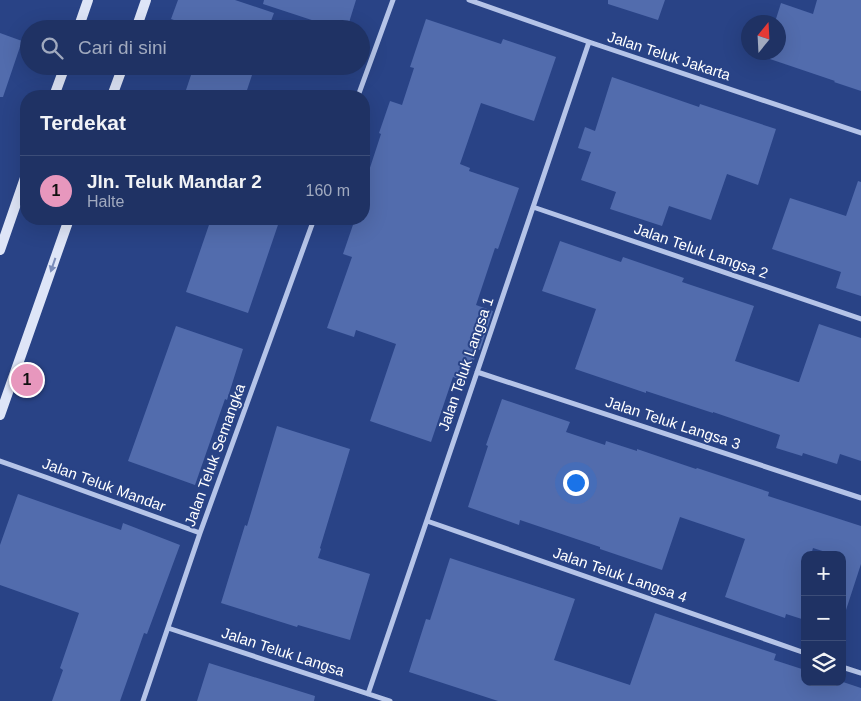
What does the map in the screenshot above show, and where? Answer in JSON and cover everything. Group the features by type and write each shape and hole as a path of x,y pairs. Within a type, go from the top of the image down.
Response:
{"street":[{"path":"81,20 88,0"},
{"path":"139,20 146,0"},
{"path":"370,63 393,0"},
{"name":"Jalan Teluk Jakarta","path":"469,0 861,133"},
{"name":"Jalan Teluk Langsa 1","path":"368,694 589,42"},
{"path":"56,90 62,75"},
{"path":"114,90 120,75"},
{"path":"360,90 366,75"},
{"path":"0,250 20,192"},
{"name":"Jalan Teluk Langsa 2","path":"533,207 861,319"},
{"path":"0,415 67,225"},
{"name":"Jalan Teluk Semangka","path":"143,701 200,533 312,225"},
{"name":"Jalan Teluk Langsa 3","path":"477,372 861,498"},
{"name":"Jalan Teluk Mandar","path":"0,461 200,533"},
{"name":"Jalan Teluk Langsa 4","path":"427,521 801,653"},
{"name":"Jalan Teluk Langsa","path":"168,628 390,701"},
{"path":"846,668 861,673"}],"building":[{"path":"178,0 235,0 274,13 271,20 171,19"},
{"path":"264,0 356,0 350,20 312,20 263,4"},
{"path":"608,0 665,0 658,20 608,4"},
{"path":"817,0 861,0 861,91 773,60 786,60 786,15 777,15 781,3 813,14"},
{"path":"426,19 501,44 503,39 556,57 534,121 481,103 460,164 470,168 469,171 519,188 498,249 495,248 476,305 493,311 480,350 478,349 466,382 453,377 431,442 370,421 396,344 356,330 354,337 327,328 352,257 343,254 353,225 370,225 370,168 390,101 402,105 414,68 410,67"},
{"path":"0,33 20,40 20,47 3,97 0,97"},
{"path":"191,75 252,75 247,90 186,90"},
{"path":"612,77 699,107 700,104 776,129 758,185 727,174 711,220 669,206 662,226 610,209 616,192 581,180 591,152 578,148 585,127 595,131"},
{"path":"858,181 861,182 861,296 836,288 841,272 772,249 790,198 846,216"},
{"path":"209,225 278,225 248,313 186,292"},
{"path":"560,241 621,262 623,257 684,278 682,282 754,306 735,361 798,382 819,324 861,338 861,461 840,454 837,464 803,453 802,456 776,448 780,435 575,369 596,309 542,291"},
{"path":"176,326 243,349 227,400 225,399 195,485 128,461"},
{"path":"502,399 570,422 566,432 605,445 606,441 637,451 637,449 697,468 769,492 768,496 861,526 861,564 846,610 846,551 822,551 813,548 812,551 801,551 801,619 786,614 785,618 725,597 745,539 680,517 662,570 520,520 519,525 468,507 488,446 486,445"},
{"path":"277,426 350,449 318,558 370,574 350,640 298,625 297,627 221,603 245,525 247,526"},
{"path":"18,494 121,530 123,523 180,545 147,634 144,633 120,701 52,701 63,670 60,668 79,613 0,585 0,545"},
{"path":"450,558 575,599 554,660 630,685 655,613 776,654 774,660 801,669 801,686 846,686 846,683 861,688 861,701 498,701 409,672 426,619 430,620"},
{"path":"209,663 315,696 314,701 197,701"}],"place":[{"name":"Jln. Teluk Mandar 2","path":"27,380"}]}
